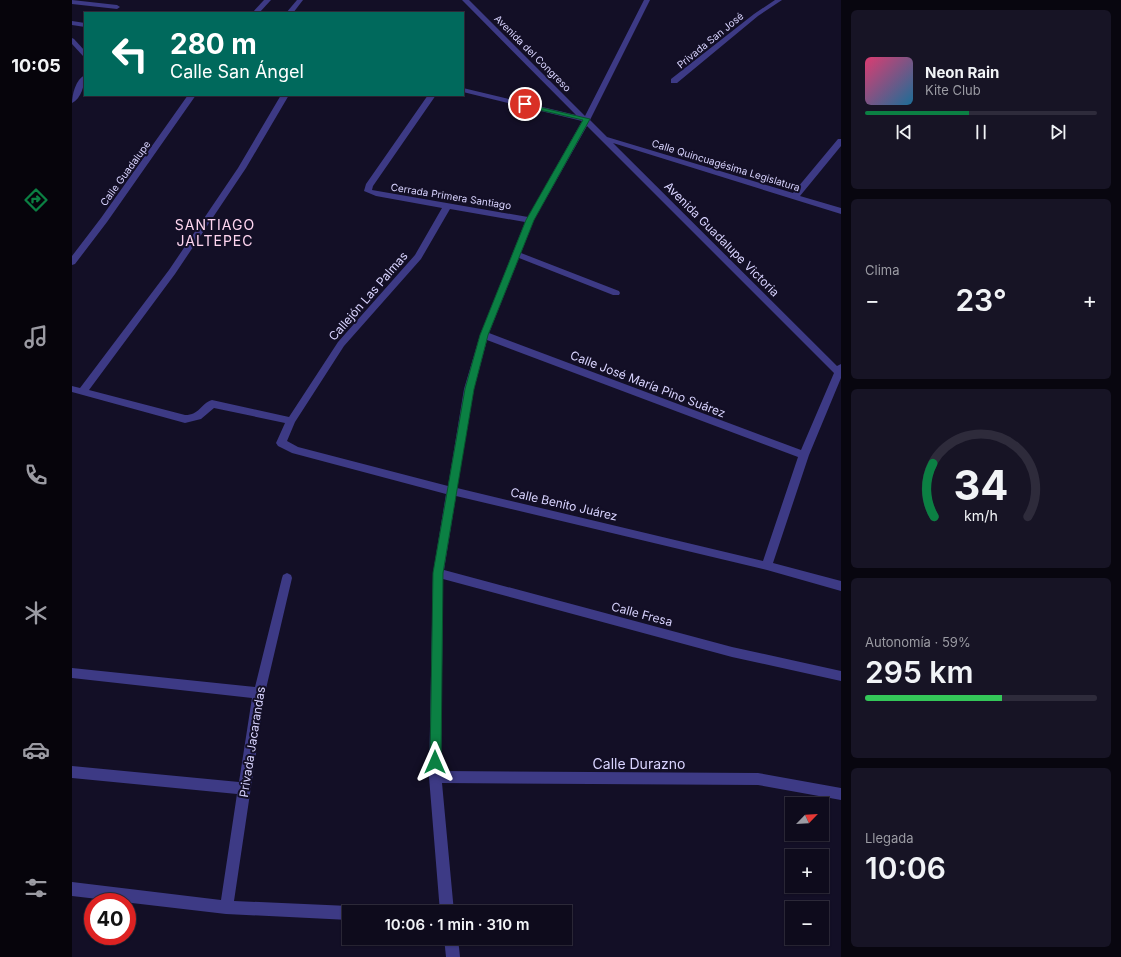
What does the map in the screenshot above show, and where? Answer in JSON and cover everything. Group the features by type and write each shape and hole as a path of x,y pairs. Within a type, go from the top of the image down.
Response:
{"street":[{"path":"256,12 268,0"},
{"path":"289,12 300,0"},
{"name":"Avenida del Congreso","path":"465,0 586,119"},
{"path":"447,905 435,777 438,573 470,389 484,335 530,220 586,119 647,0"},
{"name":"Privada San José","path":"674,82 756,15 779,0"},
{"path":"72,2 117,7"},
{"path":"72,23 84,25"},
{"path":"72,40 84,54"},
{"path":"72,101 84,79"},
{"path":"464,90 586,119"},
{"name":"Calle Guadalupe","path":"72,262 108,214 191,96"},
{"path":"83,391 172,272 242,168 284,96"},
{"name":"Cerrada Primera Santiago","path":"431,96 369,186 368,191 376,194 530,220"},
{"name":"Avenida Guadalupe Victoria","path":"586,119 840,372"},
{"name":"Calle Quincuagésima Legislatura","path":"606,139 841,211"},
{"path":"795,196 841,141"},
{"name":"Callejón Las Palmas","path":"281,443 291,421 341,344 418,257 448,205"},
{"path":"517,254 616,293"},
{"name":"Calle José María Pino Suárez","path":"484,335 804,455"},
{"path":"767,566 804,455 840,372"},
{"path":"72,389 185,420 195,420 212,404 291,421"},
{"name":"Calle Benito Juárez","path":"281,443 295,450 452,491 767,566 841,586"},
{"name":"Calle Fresa","path":"438,573 732,652 816,672 841,676"},
{"name":"Privada Jacarandas","path":"226,907 259,693 287,578"},
{"path":"72,673 259,693"},
{"path":"72,772 245,790"},
{"name":"Calle Durazno","path":"435,777 758,780 841,794"},
{"path":"72,889 226,907 342,913"},
{"path":"451,945 453,957"}],"district":[{"name":"SANTIAGO JALTEPEC","path":"215,232"}],"route":[{"path":"435,762 438,573 470,389 484,335 530,220 586,119 525,104"}]}
